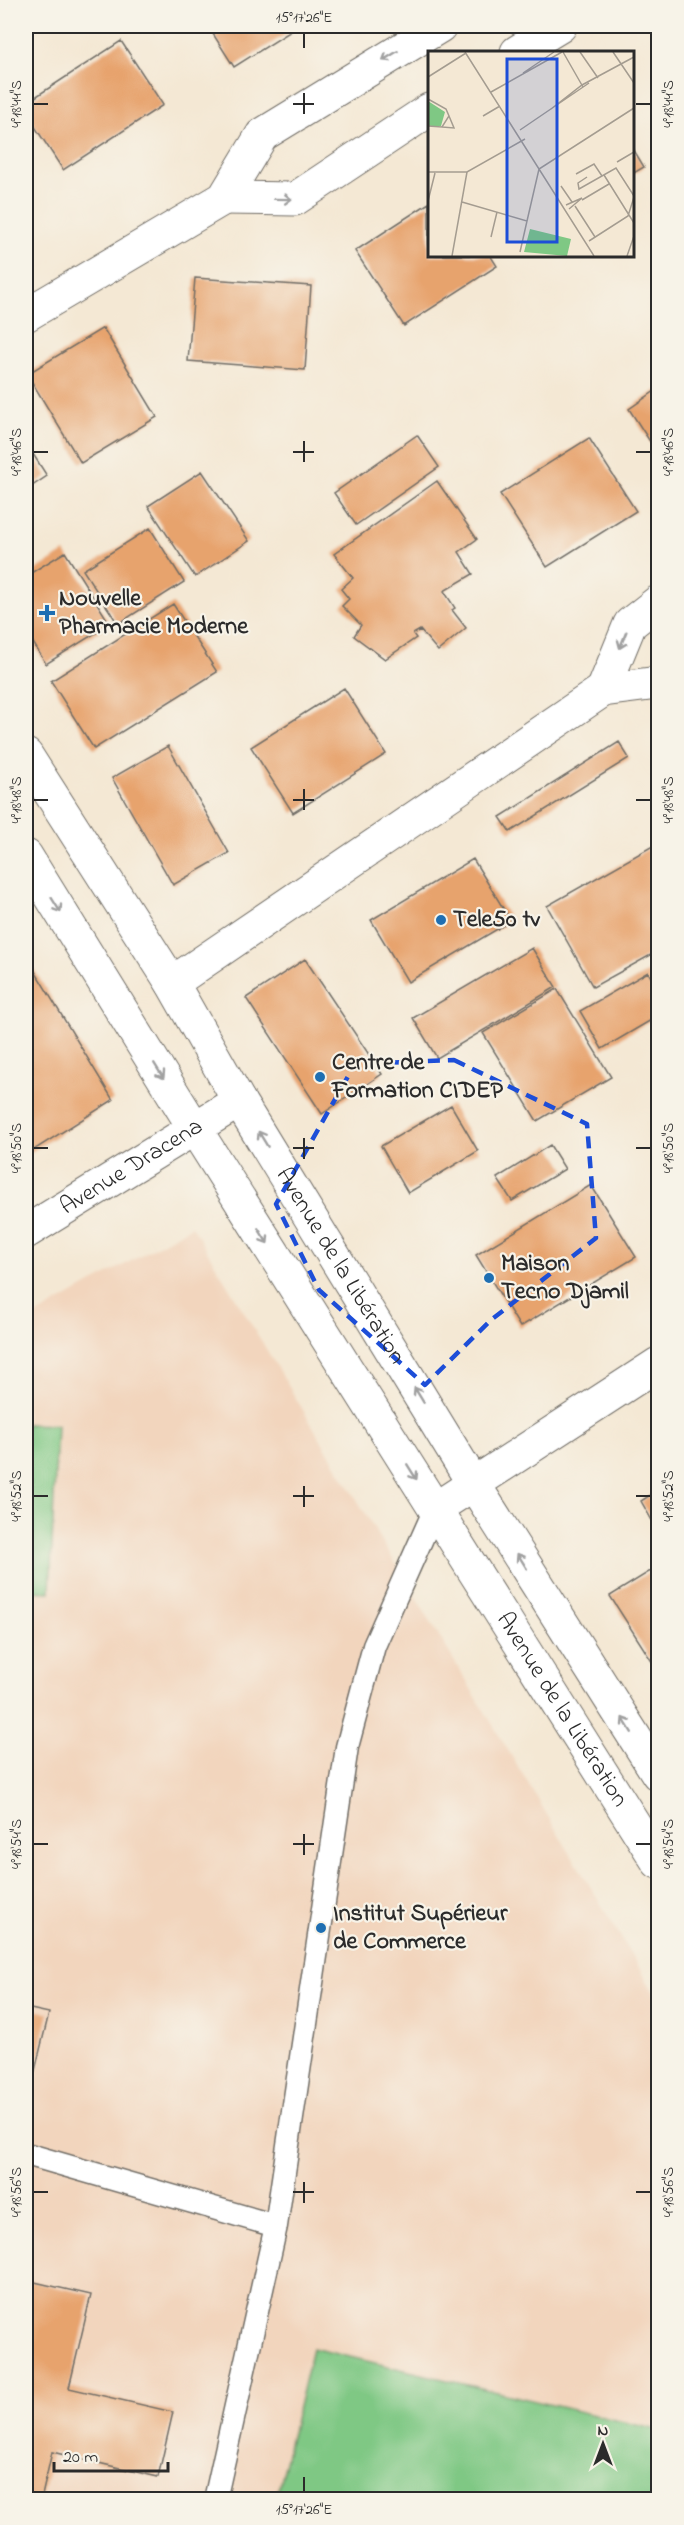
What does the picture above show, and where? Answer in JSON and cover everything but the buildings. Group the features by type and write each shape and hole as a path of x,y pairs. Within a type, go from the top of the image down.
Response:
{"main road":[{"path":"26,315 224,198 262,135 440,26"},
{"path":"519,51 560,26"},
{"path":"224,198 295,199 428,111"},
{"path":"603,690 630,624 658,602"},
{"path":"172,983 603,690 658,683"},
{"name":"Avenue de la Libération","path":"26,755 172,983 239,1101 473,1483 658,1774"},
{"name":"Avenue de la Libération","path":"26,856 195,1129 658,1862"},
{"name":"Avenue Dracena","path":"26,1232 239,1101"},
{"path":"435,1509 658,1364"}],"lane":[{"path":"215,2499 276,2226 347,1746 374,1646 435,1509"},
{"path":"26,2154 276,2226"}],"highlighted area":[{"path":"454,1060 587,1124 596,1238 491,1320 425,1385 319,1290 276,1204 355,1064"}],"shaded area":[{"name":"Institut Supérieur de Commerce","path":"192,1226 658,1999 658,2499 26,2499 26,1321"}],"green space":[{"path":"26,1424 57,1425 50,1592 26,1591"},
{"path":"312,2348 658,2430 658,2499 276,2499"}],"place":[{"name":"Nouvelle Pharmacie Moderne","path":"47,613"},
{"name":"Tele50 tv","path":"441,920"},
{"name":"Centre de Formation CIDEP","path":"320,1077"},
{"name":"Maison Tecno Djamil","path":"489,1278"},
{"name":"Institut Supérieur de Commerce","path":"321,1928"}]}
